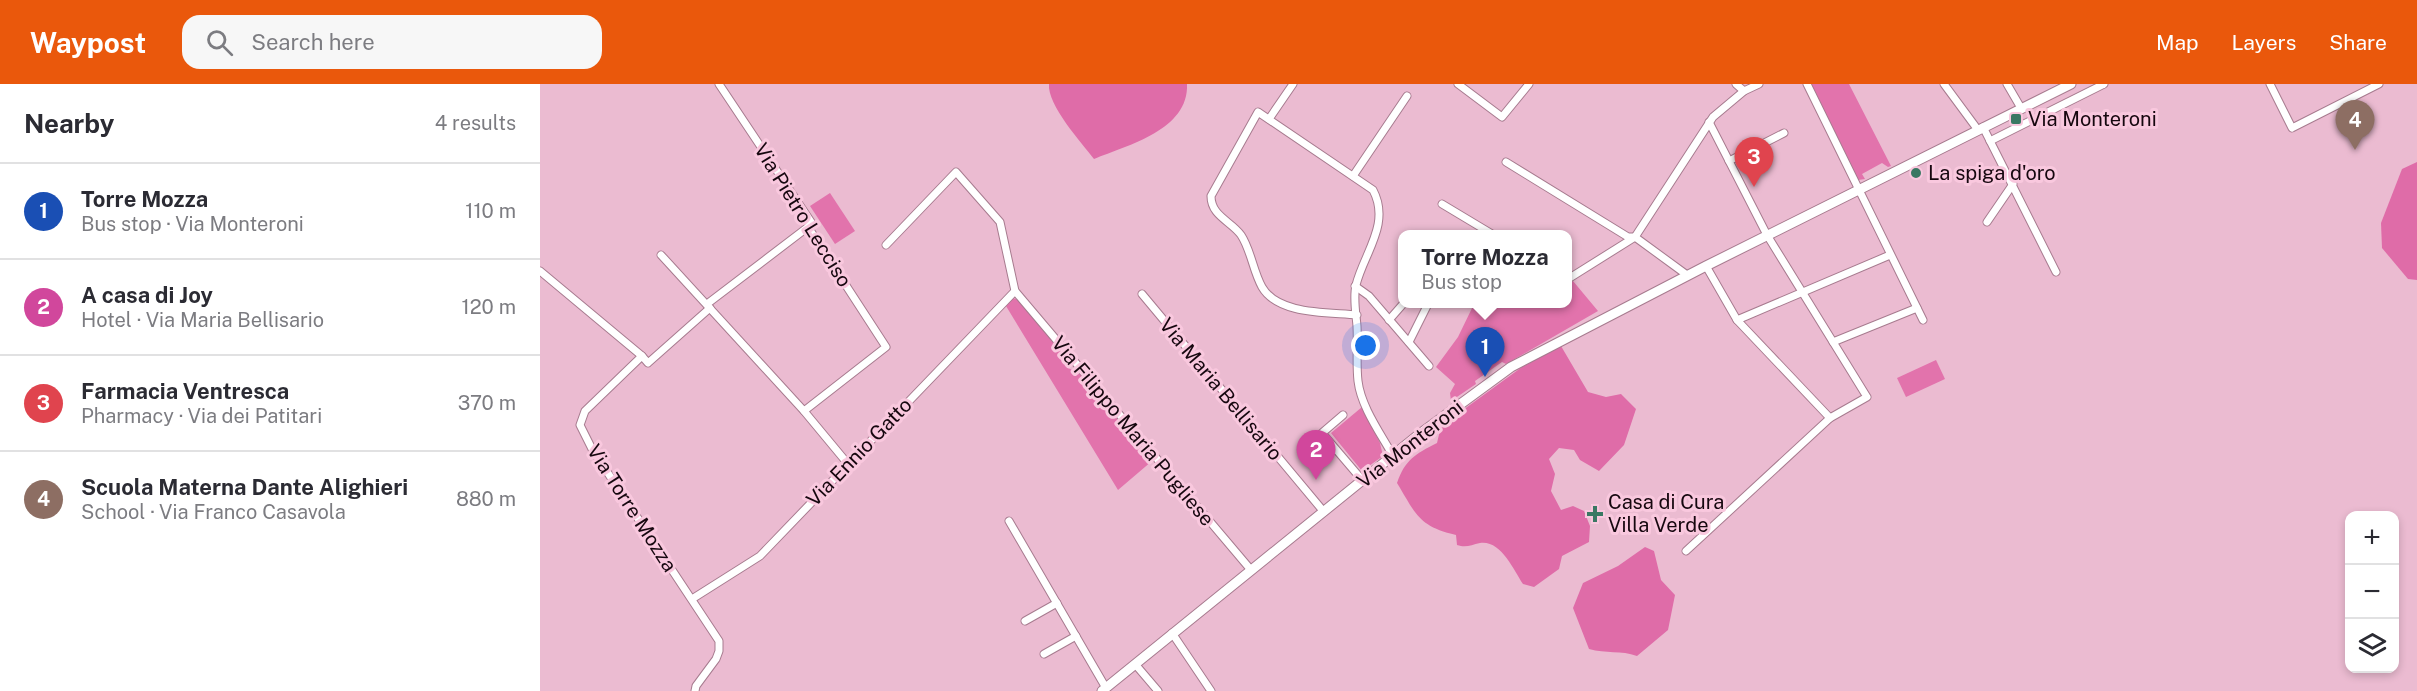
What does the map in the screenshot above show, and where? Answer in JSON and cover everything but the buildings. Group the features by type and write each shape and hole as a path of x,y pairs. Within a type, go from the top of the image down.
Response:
{"main road":[{"name":"Via Monteroni","path":"1104,689 1393,456 1511,367 1687,275 2071,84"}],"street":[{"name":"Via Pietro Lecciso","path":"719,84 811,222 808,227 886,347 804,411"},
{"path":"1269,119 1293,84"},
{"path":"1458,84 1502,117 1529,84"},
{"path":"1736,84 1744,92"},
{"path":"1572,276 1635,237 1709,122 1744,92 1759,84"},
{"path":"1807,84 1857,190 1923,320"},
{"path":"1944,84 1990,141 2056,272"},
{"path":"2007,84 2021,108"},
{"path":"1990,141 2104,84"},
{"path":"2270,84 2292,128 2379,84"},
{"path":"1353,176 1407,96"},
{"path":"1357,315 1283,305 1271,297 1263,288 1241,235 1215,210 1211,203 1211,196 1258,112 1373,190 1379,201 1380,214 1366,263 1355,286 1357,315 1358,383 1364,401 1393,456"},
{"path":"1686,551 1830,418 1867,397 1767,235 1709,122"},
{"path":"1729,160 1784,133"},
{"path":"1506,162 1628,237 1635,237 1687,275"},
{"path":"886,245 956,172 1000,222 1015,291"},
{"path":"1988,222 2013,184"},
{"path":"1442,204 1485,230"},
{"path":"540,271 648,363 709,306 808,227"},
{"path":"661,255 804,411 848,464"},
{"path":"1737,320 1890,255"},
{"path":"1706,266 1737,320 1830,418"},
{"path":"1355,286 1369,296 1429,366"},
{"name":"Via Ennio Gatto","path":"692,600 760,556 1015,291"},
{"name":"Via Filippo Maria Pugliese","path":"1015,291 1251,570"},
{"name":"Via Maria Bellisario","path":"1142,294 1324,512"},
{"path":"1389,320 1399,308"},
{"path":"1409,342 1426,308"},
{"path":"1833,342 1917,308"},
{"name":"Via Torre Mozza","path":"642,356 585,411 580,424 592,449 713,630 720,646 716,659 696,686 695,691"},
{"path":"1342,415 1322,433 1363,481"},
{"path":"1009,521 1104,689"},
{"path":"1025,621 1057,603"},
{"path":"1172,633 1211,691"},
{"path":"1044,654 1076,636"},
{"path":"1135,664 1158,691"}],"shaded area":[{"path":"1049,84 1187,84 1185,100 1178,113 1167,124 1154,134 1094,159 1059,113 1050,93"},
{"path":"1810,84 1849,84 1891,166 1888,167 1882,163 1862,174 1865,179 1858,180"},
{"path":"2417,162 2417,280 2408,279 2382,248 2381,223 2402,169"},
{"path":"830,193 855,231 835,244 810,206"},
{"path":"1572,282 1598,311 1506,364 1502,362 1451,401 1450,393 1455,384 1436,367 1458,337 1472,308 1572,308"},
{"path":"1013,298 1019,300 1063,354 1068,368 1079,373 1152,461 1118,490 1006,306"},
{"path":"1561,346 1588,392 1606,397 1621,394 1636,409 1624,445 1599,471 1580,460 1574,450 1559,448 1549,459 1555,474 1551,491 1561,510 1573,506 1584,511 1590,526 1589,542 1562,556 1559,569 1534,587 1523,584 1506,557 1494,546 1487,543 1457,545 1456,535 1426,523 1414,511 1397,483 1412,458 1437,443 1441,426 1522,367"},
{"path":"1936,360 1945,379 1906,397 1897,378"},
{"path":"1362,407 1380,443 1383,456 1362,471 1331,433"},
{"path":"1645,547 1654,551 1661,580 1675,595 1668,630 1637,656 1589,649 1573,608 1583,583 1618,566"}],"place":[{"name":"Via Monteroni","path":"2016,119"},
{"name":"Scuola Materna Dante Alighieri","path":"2355,150"},
{"name":"La spiga d'oro","path":"1916,173"},
{"name":"Farmacia Ventresca","path":"1754,187"},
{"name":"Torre Mozza","path":"1485,377"},
{"name":"A casa di Joy","path":"1316,480"},
{"name":"Casa di Cura Villa Verde","path":"1595,514"}]}
